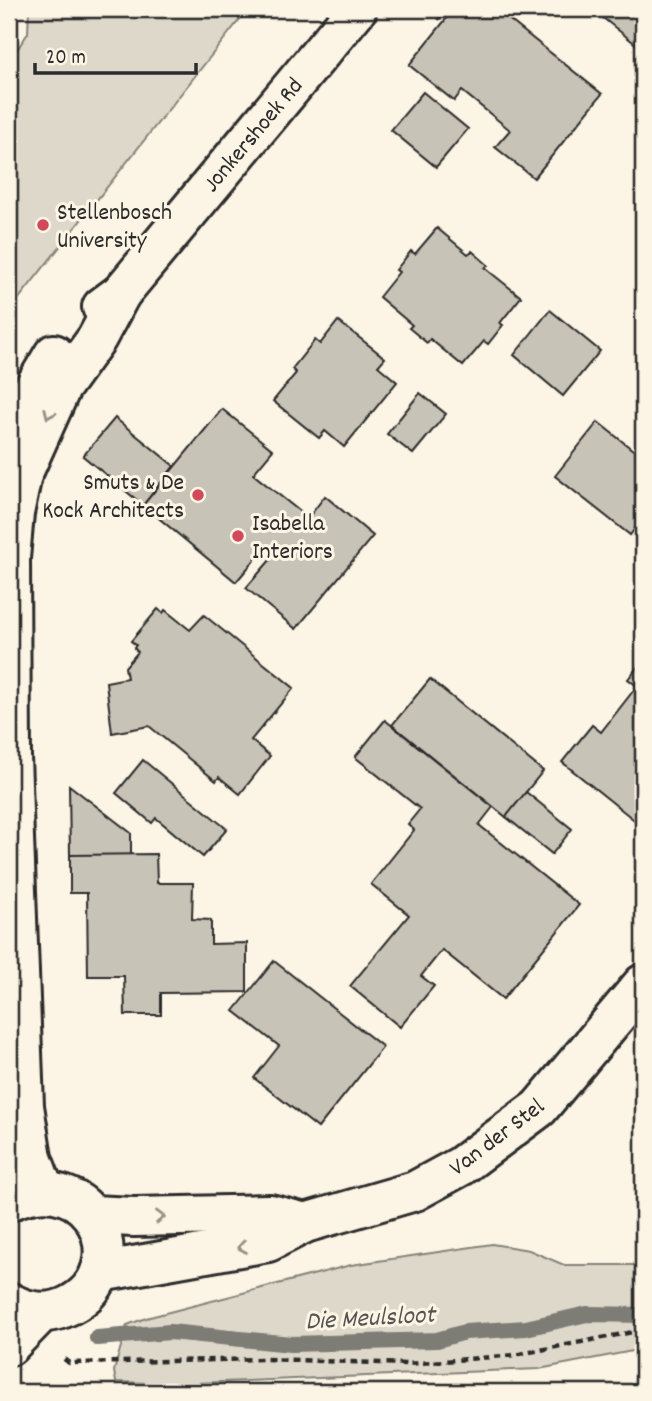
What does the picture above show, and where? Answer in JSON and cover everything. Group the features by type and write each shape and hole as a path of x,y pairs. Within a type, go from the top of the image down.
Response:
{"street":[{"name":"Jonkershoek Rd","path":"26,1196 32,1158 24,1106 11,757 10,558 22,475 61,388 97,338 121,293 357,9"},
{"name":"Jonkershoek Rd","path":"9,430 52,357 79,326 121,293"},
{"name":"Van der Stel","path":"100,1272 268,1242 306,1223 415,1191 461,1166 539,1108 643,984"},
{"path":"9,1346 25,1307 61,1310 77,1301 91,1288 100,1272 104,1252 101,1233 92,1215 79,1202 62,1194 26,1196"},
{"path":"92,1215 146,1217 270,1214 306,1223"}],"path":[{"path":"429,9 441,19"},
{"path":"59,1356 69,1363 266,1359 408,1364 515,1355 643,1331"}],"shaded area":[{"name":"Stellenbosch University","path":"29,9 248,9 9,311 9,62 28,33"},
{"path":"492,1244 529,1250 564,1265 643,1265 643,1349 539,1369 174,1384 116,1382 114,1371 127,1325 146,1318 351,1265"}],"building":[{"path":"454,9 496,9 602,94 534,178 495,147 510,130 462,91 454,101 409,65"},
{"path":"643,9 643,50 593,10"},
{"path":"423,92 468,129 436,167 391,130"},
{"path":"437,228 468,254 472,251 488,265 485,268 521,297 500,323 503,325 488,344 484,341 463,366 430,339 427,343 409,328 412,325 379,297 399,272 396,270 411,251 415,254"},
{"path":"550,310 600,351 563,396 514,355"},
{"path":"338,321 385,358 378,366 397,382 344,447 325,431 319,438 273,401 296,373 292,369 315,340 320,344"},
{"path":"420,393 446,414 413,454 387,434"},
{"path":"222,409 273,450 253,474 308,518 325,496 373,536 296,629 246,588 271,559 262,551 236,582 143,505"},
{"path":"115,418 174,466 143,505 83,456"},
{"path":"598,422 643,458 643,518 630,535 555,476"},
{"path":"158,609 163,613 165,610 190,630 204,615 294,688 251,740 270,756 240,794 219,777 216,781 149,726 112,733 106,682 127,678 125,667 138,652 131,641"},
{"path":"643,660 643,827 562,762 592,725 601,732 637,686 628,679"},
{"path":"430,679 543,771 506,817 392,725"},
{"path":"385,720 493,807 479,825 579,905 503,999 442,950 421,976 434,986 400,1027 350,986 409,915 371,884 414,830 408,824 420,809 355,757"},
{"path":"143,760 227,829 203,857 156,818 152,823 116,793"},
{"path":"69,785 131,833 131,855 70,855"},
{"path":"526,792 572,829 552,854 506,817"},
{"path":"156,854 157,883 193,883 192,919 211,920 211,944 247,943 247,992 161,993 161,1015 125,1015 124,976 88,976 87,893 70,893 70,855"},
{"path":"274,961 383,1047 318,1128 254,1078 279,1046 234,1011"}],"waterway":[{"name":"Die Meulsloot","path":"97,1338 170,1332 291,1344 437,1340 465,1332 526,1328 587,1314 643,1315"}],"place":[{"name":"Stellenbosch University","path":"43,225"},
{"name":"Smuts & De Kock Architects","path":"198,495"},
{"name":"Isabella Interiors","path":"238,536"}]}
